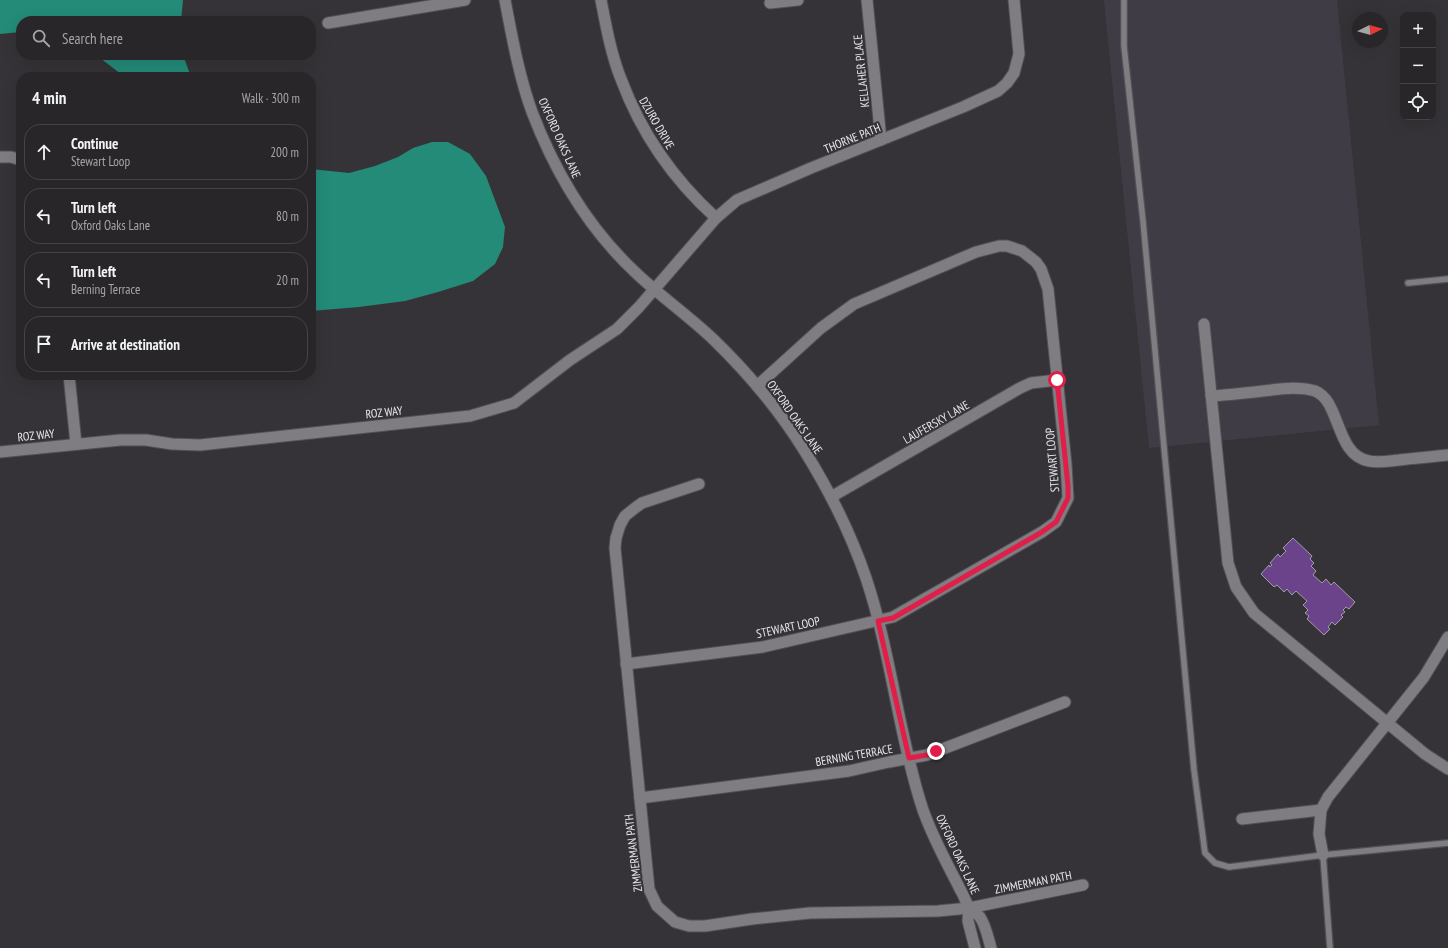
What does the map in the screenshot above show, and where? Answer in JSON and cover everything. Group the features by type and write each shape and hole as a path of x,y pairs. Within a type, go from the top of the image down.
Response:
{"street":[{"path":"328,23 465,0"},
{"name":"OXFORD OAKS LANE","path":"505,0 520,70 532,110 551,155 570,192 602,236 634,271 713,339 757,386 794,435 831,497 860,563 878,621 914,779 928,824 940,852 969,908 979,916 985,927 991,948"},
{"name":"DZURO DRIVE","path":"601,0 609,40 620,78 638,119 662,158 678,179 716,218"},
{"path":"770,3 798,0"},
{"name":"KELLAHER PLACE","path":"867,0 881,140"},
{"name":"THORNE PATH","path":"654,289 716,218 737,200 748,194 989,96 1007,83 1014,73 1019,54 1014,0"},
{"path":"0,157 16,158"},
{"name":"STEWART LOOP","path":"626,664 763,647 893,618 1042,532 1056,522 1068,498 1048,290 1041,269 1036,262 1022,251 1007,246 999,246 976,252 854,304 821,328 757,386"},
{"name":"ROZ WAY","path":"0,452 120,440 146,440 172,444 200,445 470,416 514,403 570,360 617,329 639,307 654,289"},
{"path":"1204,324 1228,563 1236,588 1254,613 1426,754 1448,769"},
{"path":"70,380 76,444"},
{"name":"LAUFERSKY LANE","path":"831,497 1020,388 1031,383 1057,380"},
{"path":"1211,396 1304,388 1317,392 1328,402 1347,445 1354,453 1367,461 1379,462 1448,455"},
{"name":"ZIMMERMAN PATH","path":"699,484 642,503 625,516 620,525 616,538 626,664 648,889 657,906 675,922 689,926 705,926 752,918 810,913 938,911 969,908 1083,885"},
{"path":"1323,855 1319,834 1321,810 1328,797 1424,677 1448,637"},
{"name":"BERNING TERRACE","path":"640,798 849,771 927,755 1065,702"},
{"path":"1242,818 1321,810"},
{"name":"OXFORD OAKS LANE","path":"969,908 968,921 975,948"}],"lane":[{"path":"1124,0 1124,46 1143,221 1193,762 1205,853 1215,863 1229,867 1323,855 1448,843"},
{"path":"1408,283 1448,279"},
{"path":"1323,855 1330,948"}],"shaded area":[{"path":"0,0 183,0 181,16 16,16 16,32 0,34"},
{"path":"1104,0 1337,0 1379,425 1149,448"},
{"path":"103,60 185,60 189,72 118,72"},
{"path":"432,142 448,142 470,154 486,176 505,227 503,247 495,264 473,281 405,301 316,311 316,170 349,173 375,166 398,157 413,148"}],"building":[{"path":"1293,538 1312,556 1310,559 1314,563 1311,566 1316,571 1313,575 1322,583 1326,579 1331,585 1334,582 1355,602 1349,609 1346,607 1343,610 1345,612 1341,615 1343,617 1335,625 1332,622 1328,627 1330,629 1324,635 1307,619 1309,616 1305,613 1308,610 1303,605 1307,601 1296,591 1292,595 1287,589 1284,592 1277,585 1274,587 1261,574 1269,565 1270,567 1272,565 1270,563 1278,554 1280,557 1286,551 1283,548"}],"route":[{"path":"936,751 927,755 909,758 878,621 893,618 916,603 1042,532 1056,522 1068,498 1057,380"}]}
